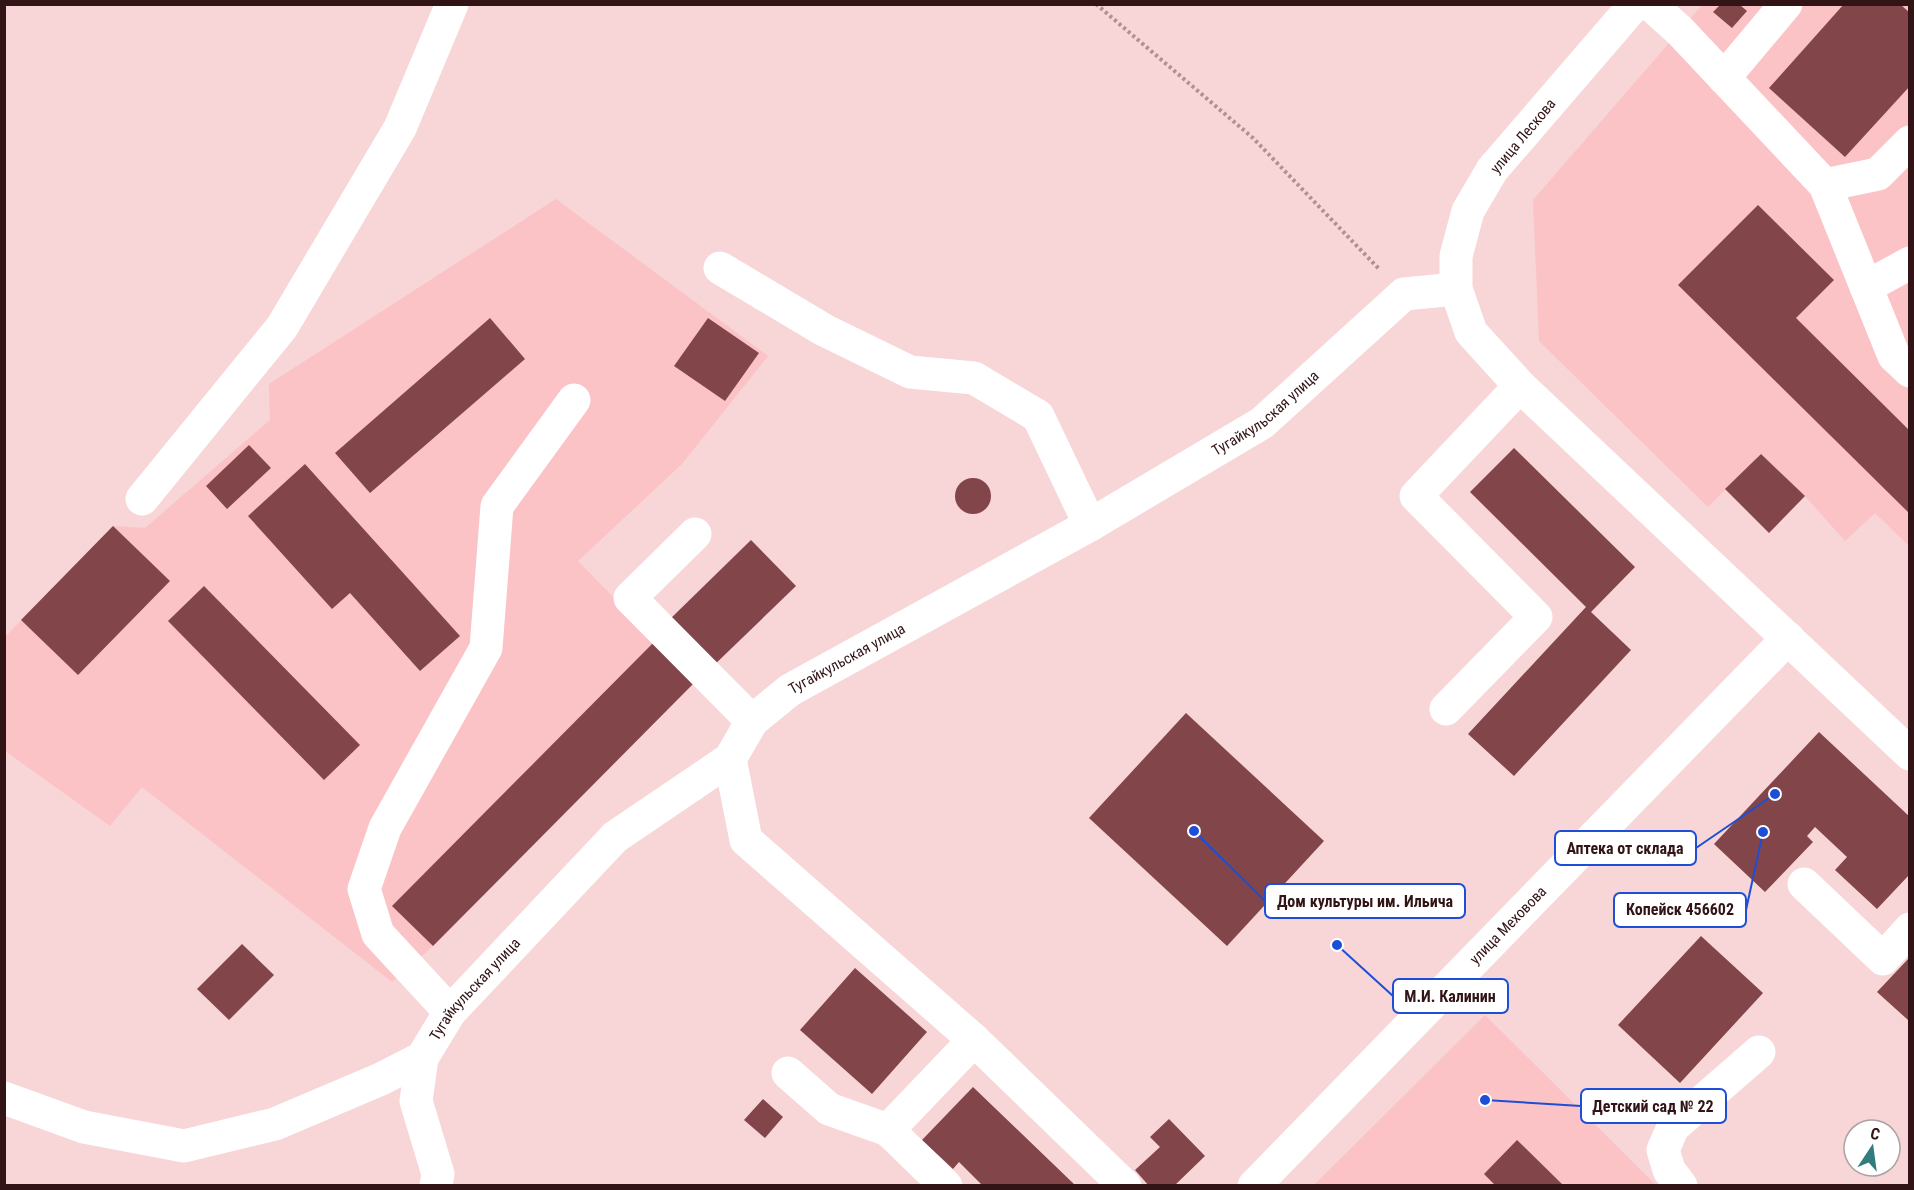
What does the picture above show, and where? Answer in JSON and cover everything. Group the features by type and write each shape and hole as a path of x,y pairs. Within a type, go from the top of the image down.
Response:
{"street":[{"path":"142,499 282,327 400,128 452,4"},
{"name":"улица Лескова","path":"1635,4 1492,171 1468,211 1456,256 1456,289 1471,332 1520,386 1910,754"},
{"path":"1650,4 1680,31 1825,185 1894,356 1910,371"},
{"path":"1724,78 1786,4"},
{"path":"1825,185 1878,174 1910,142"},
{"path":"1866,287 1910,262"},
{"path":"720,268 824,330 910,372 974,378 1038,416 1090,525"},
{"path":"1404,294 1456,289"},
{"name":"Тугайкульская улица","path":"436,1185 438,1174 416,1101 422,1058 450,1012 615,837 730,759 752,721 790,690 1090,525 1262,423 1404,294"},
{"path":"1446,709 1536,617 1416,496 1520,386"},
{"path":"450,1012 378,934 364,889 385,828 486,648 497,506 574,400"},
{"path":"695,534 630,598 752,721"},
{"name":"улица Меховова","path":"1254,1185 1788,638"},
{"path":"730,759 746,840 974,1040 1125,1185"},
{"path":"1804,884 1882,958 1910,929"},
{"path":"888,1130 974,1040"},
{"path":"1681,1185 1669,1170 1664,1150 1673,1126 1759,1052"},
{"path":"4,1098 84,1127 184,1146 275,1124 381,1079 422,1058"},
{"path":"788,1073 829,1109 888,1130 946,1185"}],"path":[{"path":"1096,4 1253,138 1404,294"}],"shaded area":[{"path":"1702,5 1909,5 1909,546 1875,513 1845,541 1805,496 1761,454 1708,507 1539,341 1533,200"},
{"path":"556,199 768,356 682,464 578,561 696,681 433,946 392,982 142,787 110,826 5,751 4,638 113,526 145,528 270,420 269,384"},
{"path":"1485,1015 1656,1185 1313,1186"}],"building":[{"path":"1844,4 1900,4 1910,13 1910,86 1845,157 1769,88"},
{"path":"1720,5 1740,5 1747,11 1732,28 1713,12"},
{"path":"1758,205 1834,280 1796,318 1910,431 1910,514 1678,285"},
{"path":"490,318 525,359 370,493 335,453"},
{"path":"708,318 759,353 725,401 674,366"},
{"path":"249,445 271,468 227,509 206,486"},
{"path":"1514,448 1635,567 1591,612 1631,650 1514,776 1468,734 1586,607 1470,492"},
{"path":"1761,454 1805,496 1769,533 1725,489"},
{"path":"305,464 460,636 420,671 350,593 332,609 248,516"},
{"path":"973,478 986,483 991,496 986,509 973,514 960,509 955,496 960,483"},
{"path":"113,526 170,581 78,675 21,620"},
{"path":"751,540 796,586 710,669 666,623"},
{"path":"204,586 360,745 324,780 168,621"},
{"path":"655,641 696,681 433,946 392,906"},
{"path":"1186,713 1324,841 1227,946 1089,818"},
{"path":"1819,732 1910,817 1910,874 1877,909 1835,870 1847,857 1815,827 1807,836 1813,842 1765,892 1714,844"},
{"path":"1701,936 1763,993 1680,1083 1618,1025"},
{"path":"242,944 274,975 229,1020 197,989"},
{"path":"1910,957 1910,1018 1908,1020 1877,992"},
{"path":"855,968 927,1032 872,1094 800,1030"},
{"path":"973,1087 1076,1186 983,1186 959,1162 953,1169 922,1140"},
{"path":"763,1099 783,1117 765,1138 744,1120"},
{"path":"1169,1119 1205,1156 1174,1186 1149,1186 1135,1170 1160,1147 1150,1137"},
{"path":"1517,1140 1564,1186 1493,1186 1494,1184 1484,1174"}],"place":[{"name":"Аптека от склада","path":"1775,794"},
{"name":"Дом культуры им. Ильича","path":"1194,831"},
{"name":"Копейск 456602","path":"1763,832"},
{"name":"М.И. Калинин","path":"1337,945"},
{"name":"Детский сад № 22","path":"1485,1100"}]}
